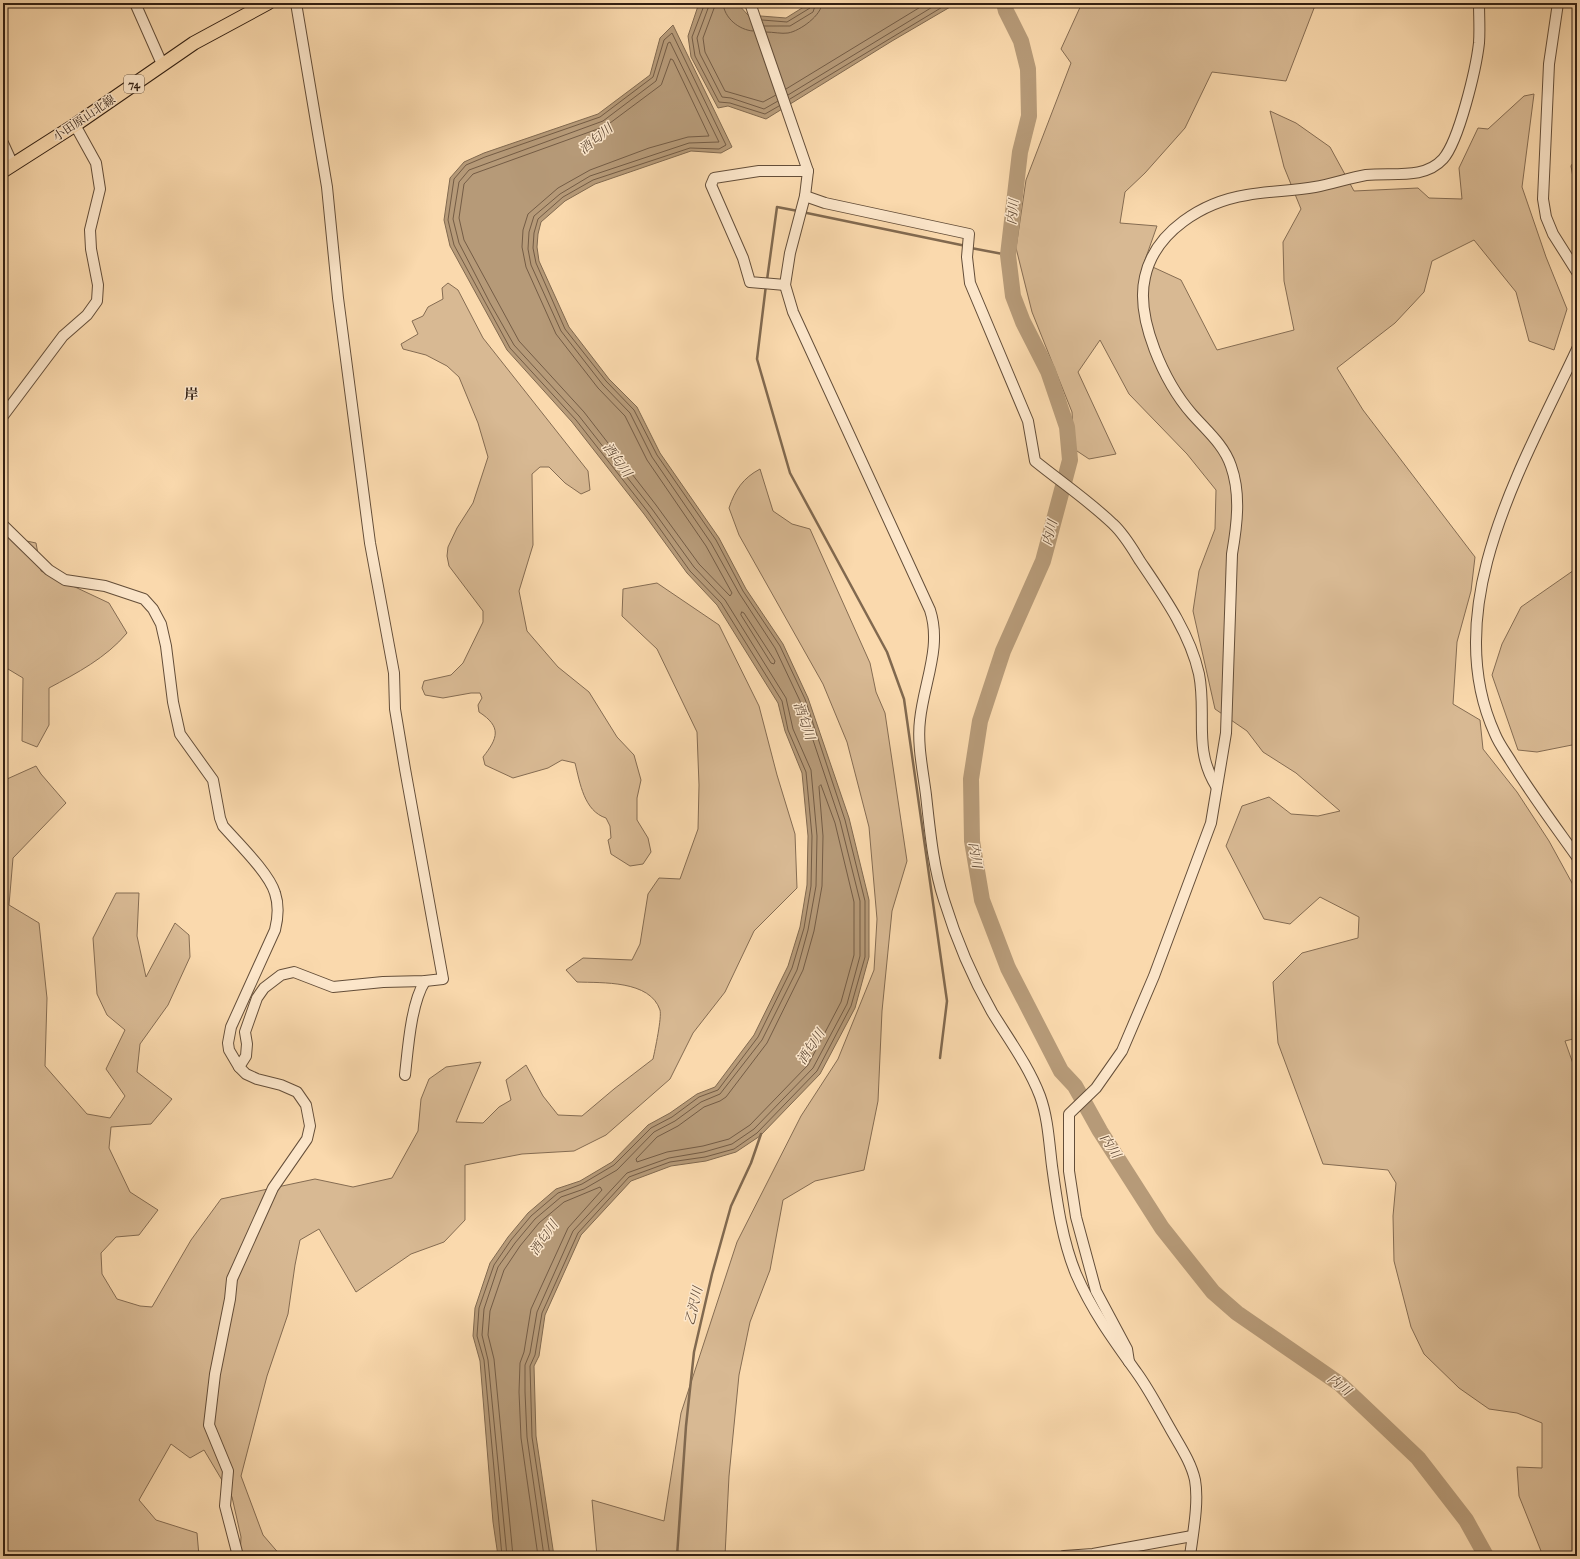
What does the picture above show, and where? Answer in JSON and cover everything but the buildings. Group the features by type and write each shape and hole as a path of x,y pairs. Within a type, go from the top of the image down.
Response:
{"main road":[{"name":"小田原山北線","path":"8,168 75,125 162,64 219,28 268,3"}],"street":[{"path":"135,3 162,64"},
{"path":"239,1067 246,1056 247,1044 245,1032 257,998 264,988 281,975 294,972 334,987 383,982 443,979 405,769 395,708 394,673 370,543 338,298 327,187 296,3"},
{"path":"750,3 802,156 806,172 805,196 800,220 782,286 930,610 934,624 935,641 919,722 923,776 936,872 944,901 968,965 993,1014 1027,1066 1041,1098 1047,1124 1064,1239 1075,1272 1092,1308 1148,1391 1191,1465 1195,1482 1190,1556"},
{"path":"1129,1362 1127,1349 1096,1292 1076,1217 1069,1171 1069,1114 1096,1088 1122,1051 1154,976 1211,823 1226,733 1230,605 1238,499 1232,467 1226,454 1177,394 1156,353 1144,303 1145,277 1159,245 1186,219 1208,207 1246,195 1316,187 1366,176 1421,172 1443,160 1449,152 1457,134 1472,75 1479,43 1479,3"},
{"path":"1558,3 1549,64 1543,199 1546,217 1553,234 1577,272"},
{"path":"3,416 63,336 87,315 97,301 98,285 90,230 100,189 96,163 75,125"},
{"path":"3,143 8,168"},
{"path":"782,286 750,282 743,258 711,186 714,178 759,171 806,172"},
{"path":"805,196 825,203 969,234 967,257 970,283 1028,422 1035,461 1114,525 1155,582 1191,648 1198,673 1201,692 1201,745 1209,774 1216,786"},
{"path":"1577,349 1513,486 1495,533 1484,573 1478,610 1477,645 1478,678 1487,715 1495,736 1522,779 1577,857"},
{"path":"3,525 49,570 65,580 105,586 144,599 153,609 161,624 166,646 173,702 180,734 213,780 220,818 224,826 267,877 275,893 277,901 277,919 271,940 228,1034 228,1042 230,1055 246,1074 256,1079 281,1085 297,1092 306,1105 310,1126 307,1139 273,1188 232,1279 230,1300 215,1374 209,1425 228,1471 225,1506 238,1556"},
{"path":"405,1075 418,992 425,981"},
{"path":"1064,1556 1093,1554 1192,1536"}],"shaded area":[{"path":"1082,3 1316,3 1286,81 1212,72 1185,128 1145,173 1125,192 1120,223 1157,226 1144,263 1181,280 1217,350 1294,330 1284,281 1283,242 1301,209 1284,167 1270,111 1296,123 1330,147 1354,191 1418,188 1429,198 1462,199 1459,168 1478,128 1488,129 1524,96 1534,94 1522,187 1546,257 1567,309 1554,350 1529,341 1516,292 1474,240 1432,261 1424,292 1395,323 1337,368 1363,410 1475,557 1471,591 1457,642 1453,704 1480,720 1483,749 1517,792 1549,841 1577,892 1577,1038 1565,1041 1577,1075 1577,1556 1543,1556 1519,1496 1517,1467 1542,1468 1542,1423 1517,1413 1489,1409 1459,1388 1424,1354 1411,1327 1394,1261 1393,1216 1396,1183 1388,1170 1323,1164 1278,1043 1273,982 1302,953 1358,938 1359,917 1320,897 1290,924 1264,919 1226,846 1242,806 1269,797 1291,814 1318,816 1340,811 1296,773 1263,752 1247,731 1215,709 1193,611 1199,571 1215,529 1216,490 1187,454 1129,394 1100,340 1078,372 1116,454 1089,459 1074,449 1072,412 1032,312 1016,248 1026,180 1071,63 1061,49"},
{"path":"1577,156 1577,185 1574,183 1571,166"},
{"path":"448,283 458,290 483,338 588,471 590,490 581,494 565,483 549,467 540,467 532,474 533,545 519,591 527,631 558,667 589,692 617,737 634,755 641,780 637,798 637,820 648,838 651,852 643,864 630,866 611,854 608,840 611,838 610,826 606,818 593,809 588,803 581,787 575,763 562,760 548,768 513,778 485,765 483,757 492,744 495,733 491,723 479,712 478,705 482,698 480,693 471,693 443,698 425,695 422,688 424,681 451,675 463,663 483,622 483,611 449,566 447,556 448,547 457,528 473,503 488,457 478,423 459,377 447,366 426,355 403,349 401,344 418,334 412,321 423,316 428,307 443,299 442,288"},
{"path":"760,469 773,511 792,524 810,529 870,663 876,692 885,713 907,861 892,911 882,1011 878,1101 864,1170 815,1181 783,1200 770,1270 750,1322 739,1375 729,1476 725,1556 597,1556 592,1500 664,1521 681,1413 737,1242 801,1116 838,1059 874,970 877,919 869,827 847,742 823,684 739,535 729,508 740,485 749,476"},
{"path":"3,536 36,543 41,571 109,603 127,633 110,650 80,671 49,688 49,725 37,747 22,741 23,678 3,666"},
{"path":"1577,568 1577,744 1537,752 1518,750 1492,675 1502,644 1521,607"},
{"path":"657,583 719,625 759,706 777,775 795,834 797,888 754,931 725,992 693,1033 670,1079 606,1135 574,1151 522,1154 465,1165 465,1220 444,1242 411,1254 356,1292 319,1229 300,1240 288,1314 267,1376 241,1476 263,1535 281,1556 240,1556 241,1537 232,1497 204,1450 190,1458 171,1444 139,1500 156,1520 197,1533 199,1556 3,1556 3,777 7,779 36,766 66,803 13,858 9,905 39,923 47,998 45,1066 87,1114 110,1118 125,1096 106,1069 125,1030 107,1015 97,994 93,938 116,893 139,893 137,936 146,977 175,923 189,935 190,957 168,1005 140,1044 137,1072 172,1099 151,1124 111,1127 109,1148 130,1192 158,1210 139,1235 116,1237 101,1253 102,1274 117,1299 140,1306 152,1307 191,1240 221,1199 315,1179 353,1187 392,1178 418,1131 421,1099 429,1079 446,1067 481,1062 456,1122 483,1123 499,1107 511,1100 506,1080 526,1065 543,1096 558,1115 582,1116 653,1059 660,1019 660,1010 655,1000 636,988 624,985 612,983 577,982 566,970 583,958 632,960 640,944 648,894 659,878 680,879 698,829 699,785 697,732 657,649 622,616 623,589"}],"water":[{"path":"704,3 737,3 748,15 786,18 810,3 957,3 892,41 766,119 728,106 718,108 691,57 688,36 698,6"},
{"name":"酒匂川","path":"673,25 732,147 721,153 691,151 595,184 565,201 541,222 537,247 539,261 569,327 609,379 637,407 660,453 719,538 746,589 783,644 808,698 849,818 869,900 869,957 855,1008 820,1074 760,1136 736,1152 706,1161 671,1166 631,1181 581,1235 545,1315 539,1356 534,1366 536,1436 554,1556 498,1556 493,1522 480,1361 473,1336 475,1308 490,1263 508,1237 528,1213 556,1189 580,1181 612,1162 648,1125 670,1113 697,1094 715,1087 754,1035 788,966 800,927 807,885 808,836 802,773 785,731 778,703 717,605 687,573 644,514 572,422 507,350 450,246 444,220 450,178 464,162 484,153 598,114 650,75 660,38"}],"waterway":[{"name":"内川","path":"1004,3 1006,11 1021,41 1028,69 1029,116 1020,152 1008,255 1013,296 1023,322 1048,371 1067,427 1070,460 1043,561 1003,651 980,721 971,779 972,841 982,900 1008,968 1061,1071 1075,1086 1100,1131 1162,1228 1213,1292 1237,1313 1340,1384 1418,1458 1466,1520 1486,1556"},
{"path":"767,280 777,207 798,211"},
{"path":"802,212 966,246"},
{"path":"971,248 1008,255"},
{"path":"766,285 757,359 790,473 887,652 904,699 947,1001 940,1058"},
{"name":"乙沢川","path":"677,1556 686,1426 694,1352 712,1274 731,1206 751,1163 761,1134"}],"district":[{"name":"岸","path":"191,394"}]}
